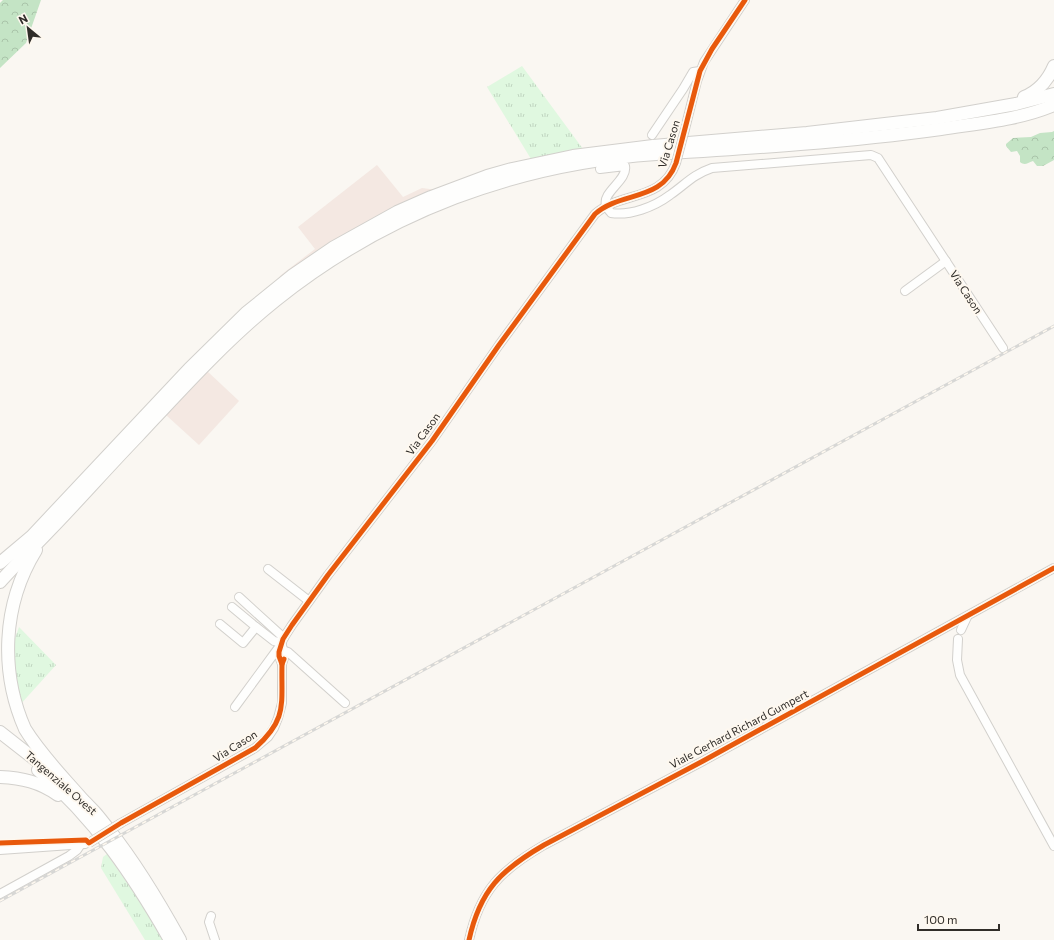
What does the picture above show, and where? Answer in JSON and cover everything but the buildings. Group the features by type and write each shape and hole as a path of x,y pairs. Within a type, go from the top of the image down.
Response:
{"highway":[{"path":"982,111 1031,94 1046,80 1054,66"},
{"path":"0,563 32,536 189,369 246,313 293,275 334,247 397,212 431,196 506,170 573,156 653,146 807,134 878,126 982,111 1054,94"},
{"path":"0,582 210,360 275,301 319,268 342,253 400,220 445,200 542,170 588,162 653,154 758,148 907,134 998,120 1052,106"},
{"path":"48,532 26,567 12,598 5,635 4,662 12,699 26,729 42,753 84,800"},
{"path":"0,572 25,546 32,536"},
{"name":"Tangenziale Ovest","path":"0,732 84,800 95,812 124,849 150,888 180,940"},
{"name":"Tangenziale Ovest","path":"0,740 50,781 77,807 86,819"},
{"name":"Tangenziale Ovest","path":"0,778 20,778 37,783 59,796 86,819 97,830 131,875 170,940"}],"street":[{"name":"Via Cason","path":"269,662 282,652 309,601 432,440 499,345 595,214 606,205 654,190 670,176 676,163 700,71 712,49 745,0"},
{"name":"Via Cason","path":"652,135 693,72 700,71"},
{"name":"Via Cason","path":"600,169 625,166 626,169 622,176 606,199 606,205 611,213 620,214 642,209 664,199 700,172 712,168 871,155 878,158 1003,348"},
{"path":"905,291 946,261"},
{"name":"Viale Gerhard Richard Gumpert","path":"469,940 475,918 488,892 502,874 520,860 551,841 703,760 1054,568"},
{"path":"268,569 309,601"},
{"path":"239,598 282,652"},
{"path":"232,607 274,641 282,652"},
{"path":"961,630 967,616"},
{"path":"220,624 243,643 256,627"},
{"path":"958,639 956,660 960,675 1054,846"},
{"name":"Via Cason","path":"235,707 269,662 270,658 282,652"},
{"name":"Via Cason","path":"0,894 68,856 85,844 121,823 255,748 268,737 274,728 282,703 282,652"},
{"path":"282,652 288,652 344,703"},
{"name":"Via Cason","path":"0,850 85,844"},
{"path":"211,916 209,922 215,940"}],"shaded area":[{"path":"377,165 403,197 422,188 437,190 353,229 271,287 281,275 315,249 298,227"},
{"path":"207,371 239,401 199,445 166,415"}],"green space":[{"path":"3,0 41,0 26,43 0,68 0,3"},
{"path":"522,66 583,149 531,159 487,87"},
{"path":"1054,131 1054,160 1043,166 1037,166 1033,161 1023,164 1020,162 1020,156 1017,151 1011,152 1006,146 1006,144 1013,138 1031,137 1040,133"},
{"path":"19,627 56,665 19,706 12,647"},
{"path":"107,854 139,900 163,940 145,940 101,868 103,857"}],"railway":[{"path":"0,901 1054,326"}],"cycle path":[{"path":"282,664 279,652 283,639 292,625 328,575 432,441 499,345 595,214 605,207 651,190 661,184 670,175 676,163 700,71 712,49 745,0"},
{"path":"469,940 479,908 494,883 516,863 529,854 703,761 1054,568"},
{"path":"0,843 86,840 89,843 121,823 255,748 266,738 278,719 282,701 282,664 284,659"}]}
